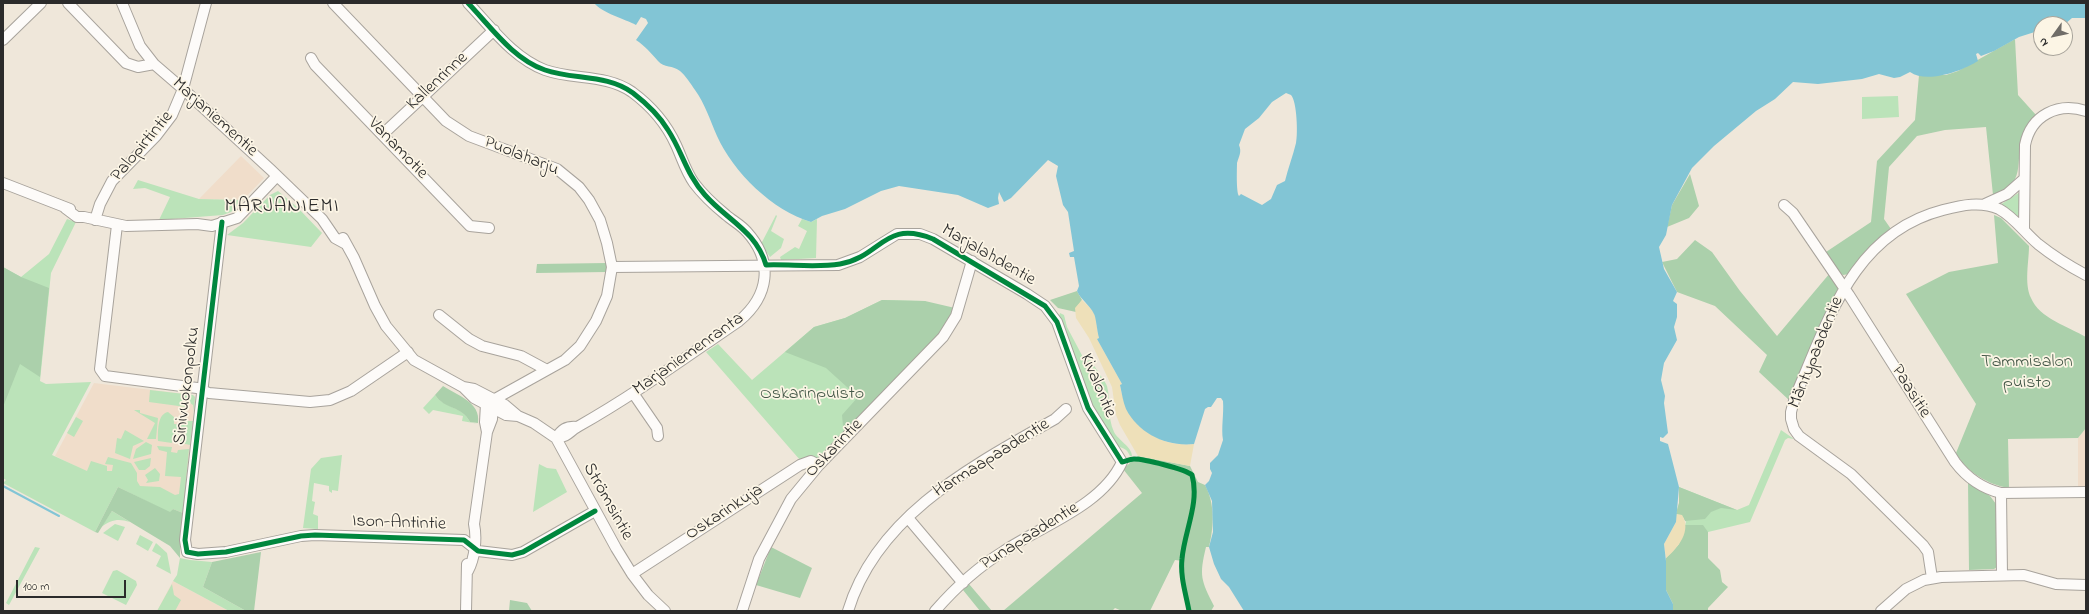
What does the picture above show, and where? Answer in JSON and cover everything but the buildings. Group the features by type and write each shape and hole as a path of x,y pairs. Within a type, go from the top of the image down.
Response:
{"street":[{"path":"3,40 41,3"},
{"path":"68,3 126,63 138,67 154,64"},
{"name":"Marjaniementie","path":"122,3 140,46 154,64 183,88 323,220 338,231 354,258 375,306 394,336 408,352 417,355 427,366 463,387 474,389 491,404"},
{"name":"Palopirtintie","path":"95,220 100,204 112,181 156,136 172,115 183,88 206,3"},
{"name":"Puolaharju","path":"333,3 446,120 469,136 557,169 579,187 595,209 603,228 612,267 607,296 596,321 572,355 491,404"},
{"path":"468,3 505,43 533,64 546,70 594,78 622,87 651,108 668,130 694,183 726,216 747,231 760,251 766,265"},
{"name":"Kallenrinne","path":"383,134 494,30"},
{"name":"Vanamotie","path":"311,58 315,65 470,226 489,228"},
{"path":"2024,230 2026,138 2037,120 2058,108 2073,108 2086,111"},
{"path":"3,183 27,191 65,208 76,211 84,217 95,220 117,225 167,226 197,224 207,220 222,222 232,220 240,215 277,176"},
{"name":"Mäntypaadentie","path":"1932,578 1928,552 1924,544 1851,474 1799,436 1792,425 1791,412 1795,397 1844,288 1866,256 1889,235 1906,224 1926,215 1953,207 1986,204 2006,194 2024,179"},
{"path":"1986,204 2000,210 2046,251 2086,275"},
{"name":"Paasitie","path":"1784,205 1793,213 1844,288 1961,470 1976,483 2001,493 2086,492"},
{"name":"Sinivuokonpolku","path":"189,553 186,550 185,540 222,222"},
{"path":"117,225 100,369 102,374 107,377 197,388 210,393 324,402 344,396 408,352"},
{"name":"Marjalahdentie","path":"612,267 845,263 860,257 891,237 904,233 920,234 933,239 972,261 1045,306 1055,317"},
{"name":"Oskarintie","path":"742,611 751,578 769,538 791,500 819,465 943,337 956,316 972,261"},
{"name":"Marjaniemenranta","path":"556,438 566,437 577,427 608,410 745,316 754,306 763,286 766,265"},
{"path":"439,315 469,339 482,346 521,356 547,370"},
{"name":"Kivalontie","path":"1055,317 1088,408 1122,462"},
{"path":"634,393 657,428 658,436"},
{"path":"466,611 465,595 468,571 472,564 471,545 487,432 492,421 491,404"},
{"name":"Strömsintie","path":"491,404 510,408 518,416 546,430 556,438 595,511 632,574 648,595 665,611"},
{"name":"Harmaapaadentie","path":"848,611 855,591 876,555 908,518 928,500 972,467 1055,419 1066,409"},
{"name":"Oskarinkuja","path":"632,574 800,465 810,461 819,465"},
{"name":"Punapaadentie","path":"935,611 963,583 1005,550 1053,524 1089,500 1118,469 1122,462"},
{"path":"2001,493 2002,575"},
{"name":"Ison-Antintie","path":"189,553 198,554 226,552 283,539 316,535 459,540 471,545 478,551 506,555 518,554 595,511"},
{"path":"908,518 963,583"},
{"path":"1882,611 1906,589 1932,578 2028,575 2056,584 2086,585"}],"shaded area":[{"path":"241,156 264,178 243,200 199,199"},
{"path":"94,383 193,395 195,397 183,513 118,487 55,456"},
{"path":"2086,428 2086,487 2078,487 2078,438"},
{"path":"173,581 229,611 157,611"}],"green space":[{"path":"2015,39 2018,95 2036,115 2026,127 2022,136 2018,171 2011,185 2004,191 1993,195 1986,127 1945,130 1917,136 1889,167 1884,219 1891,229 1859,260 1849,274 1843,275 1840,273 1826,252 1871,222 1877,161 1915,120 1919,75 1946,75 1958,71"},
{"path":"1898,96 1899,117 1862,119 1862,97"},
{"path":"1690,174 1699,206 1689,218 1667,227 1672,205"},
{"path":"138,180 199,199 243,200 231,212 223,215 159,220 170,197 145,188 133,189"},
{"path":"278,191 298,208 322,233 311,247 227,235 243,223 270,195"},
{"path":"2020,192 2019,219 2000,205"},
{"path":"776,215 777,216 771,231 784,239 781,248 770,257 761,244"},
{"name":"Tammisalon puisto","path":"1994,215 2001,218 2029,246 2027,272 2028,286 2031,298 2035,305 2047,316 2086,337 2086,428 2078,438 2008,439 2009,488 1986,481 1972,472 1960,460 1956,453 1976,404 1906,294 1949,272 1998,263"},
{"path":"67,219 76,222 51,273 40,381 46,384 91,382 52,455 87,471 91,461 107,466 107,471 112,471 113,465 105,464 108,457 131,463 137,473 137,481 140,486 160,487 175,495 179,494 181,477 165,476 167,452 159,450 157,446 172,447 171,452 177,453 178,450 189,449 183,513 173,509 170,513 118,487 95,532 3,483 6,480 3,478 3,267 21,277 49,254"},
{"path":"802,219 811,222 817,219 816,258 781,260 780,257 795,247 799,249 807,231 798,226"},
{"path":"1695,240 1712,252 1740,291 1777,336 1830,273 1839,286 1790,401 1759,372 1767,355 1715,306 1677,292 1662,262 1677,259"},
{"path":"607,263 607,272 536,273 537,264"},
{"path":"3,267 21,277 49,288 40,377 20,364 3,407"},
{"path":"1077,291 1082,300 1076,308 1076,312 1058,308 1050,300"},
{"name":"Oskarinpuisto","path":"882,300 925,301 949,322 818,459 800,460 706,352 718,344 752,380 814,327 845,318"},
{"path":"882,300 925,301 955,308 939,338 848,431 843,426 842,415 858,397 826,368 785,352 814,327 845,318"},
{"path":"1060,313 1064,315 1067,327 1085,361 1091,360 1106,384 1114,432 1130,450 1132,456 1130,456 1125,449 1116,446 1092,406 1059,316"},
{"path":"443,386 467,400 472,405 478,416 478,423 470,422 458,410 439,400 435,395"},
{"path":"150,390 193,395 195,397 194,412 193,405 190,403 186,407 149,402"},
{"path":"435,395 443,403 462,413 470,422 479,424 462,421 463,416 433,410 429,414 423,408"},
{"path":"134,410 140,410 140,413 158,418 156,439 147,439 155,423"},
{"path":"168,412 174,417 174,424 186,425 186,421 193,421 190,445 172,441 172,443 158,441 158,428 160,420 164,413"},
{"path":"76,417 83,421 74,437 67,433"},
{"path":"125,430 144,441 133,446 130,459 115,453 117,438 121,439"},
{"path":"1781,430 1794,439 1788,438 1785,440 1750,522 1708,532 1708,611 1679,544 1686,522 1684,518 1676,514 1679,503 1679,487 1737,510 1749,505"},
{"path":"146,442 152,445 151,454 133,459 136,449"},
{"path":"342,455 338,491 332,490 332,493 329,491 329,486 314,483 312,501 315,502 313,514 318,516 318,529 303,528 311,469 321,458"},
{"path":"1138,456 1190,466 1198,482 1205,485 1211,499 1213,523 1209,547 1206,547 1202,565 1202,578 1214,606 1211,611 1190,611 1184,580 1183,561 1175,560 1150,611 1122,611 1115,608 1112,611 1003,611 1142,493 1123,469"},
{"path":"151,458 150,466 145,470 139,470 134,462"},
{"path":"539,464 547,468 556,469 567,492 533,512"},
{"path":"155,468 160,474 159,481 146,483 148,480 145,475"},
{"path":"1968,482 1990,496 1996,504 1997,567 1994,569 1969,570"},
{"path":"118,487 170,512 173,509 183,513 180,539 180,558 170,546 112,511 98,533 95,532"},
{"path":"1679,487 1737,510 1721,508 1711,512 1705,519 1685,521 1682,515 1676,514 1679,503"},
{"path":"112,511 130,522 115,520 101,527"},
{"path":"115,524 125,527 118,541 103,533"},
{"path":"1685,525 1703,525 1708,532 1708,558 1720,570 1722,582 1728,587 1708,608 1708,611 1673,611 1673,604 1666,590 1666,558 1679,544"},
{"path":"140,535 153,542 148,551 136,544"},
{"path":"156,543 167,553 171,574 156,566 161,556 152,551"},
{"path":"35,547 40,548 9,605 6,603"},
{"path":"771,547 812,568 800,598 756,585"},
{"path":"261,552 254,611 246,611 203,587 212,562"},
{"path":"180,558 212,562 203,587 246,611 229,611 173,581 177,575"},
{"path":"117,570 136,581 137,585 126,605 102,593 113,571"},
{"path":"172,584 174,595 181,600 175,611 157,611"},
{"path":"969,584 992,611 980,611 963,590"},
{"path":"510,600 527,603 532,611 509,611"}],"sand":[{"path":"1082,300 1094,313 1099,338 1097,339 1122,384 1120,386 1129,411 1145,430 1155,437 1167,442 1194,444 1190,466 1138,456 1120,425 1116,415 1112,387 1089,338 1076,318 1075,308"},
{"path":"1676,514 1682,515 1685,521 1684,533 1679,544 1666,558 1664,544 1676,522"}],"water":[{"path":"594,3 2086,3 2086,18 2073,18 2073,16 2033,16 2033,33 2019,37 1994,51 1981,56 1978,53 1976,54 1978,61 1963,69 1944,75 1926,77 1910,72 1894,78 1879,74 1862,79 1818,84 1793,82 1775,99 1756,111 1714,146 1692,168 1672,205 1666,235 1659,247 1664,269 1677,292 1673,301 1677,304 1677,317 1674,327 1677,340 1664,363 1661,380 1665,396 1664,403 1668,433 1663,438 1660,437 1660,441 1668,444 1679,487 1676,522 1664,544 1666,561 1666,590 1673,604 1673,611 1244,611 1229,587 1221,579 1214,564 1209,547 1213,532 1212,501 1205,485 1209,481 1212,473 1210,463 1218,455 1223,440 1223,401 1221,398 1217,398 1211,407 1205,409 1194,444 1164,441 1146,432 1132,418 1124,404 1120,385 1122,384 1097,339 1099,338 1095,316 1077,291 1079,286 1074,257 1070,257 1069,253 1074,251 1068,212 1063,205 1056,176 1058,166 1048,160 1011,198 1004,202 999,192 999,204 988,208 958,195 899,186 881,191 845,209 822,216 811,222 797,217 769,199 744,176 733,163 717,136 702,101 686,77 677,69 660,63 636,40 648,23 646,19 641,17 636,25 602,10","holes":["1286,93 1291,95 1295,104 1297,139 1285,181 1277,185 1271,199 1262,205 1241,194 1239,196 1237,185 1237,163 1240,152 1239,145 1245,129 1259,118 1272,102"]}],"waterway":[{"path":"3,486 59,516"}],"cycle path":[{"path":"468,3 503,41 533,65 556,73 612,83 623,87 643,101 656,114 673,139 693,179 705,195 755,243 766,265 822,266 840,264 854,260 893,236 904,233 917,234 933,239 1045,306 1057,322 1088,408 1122,462 1134,459 1146,461 1173,467 1192,475 1194,486 1193,507 1183,549 1182,566 1189,611"},
{"path":"222,222 185,540 187,552 198,554 226,552 301,536 315,535 464,540 478,551 512,555 523,552 595,511"}],"district":[{"name":"MARJANIEMI","path":"282,208"}]}
